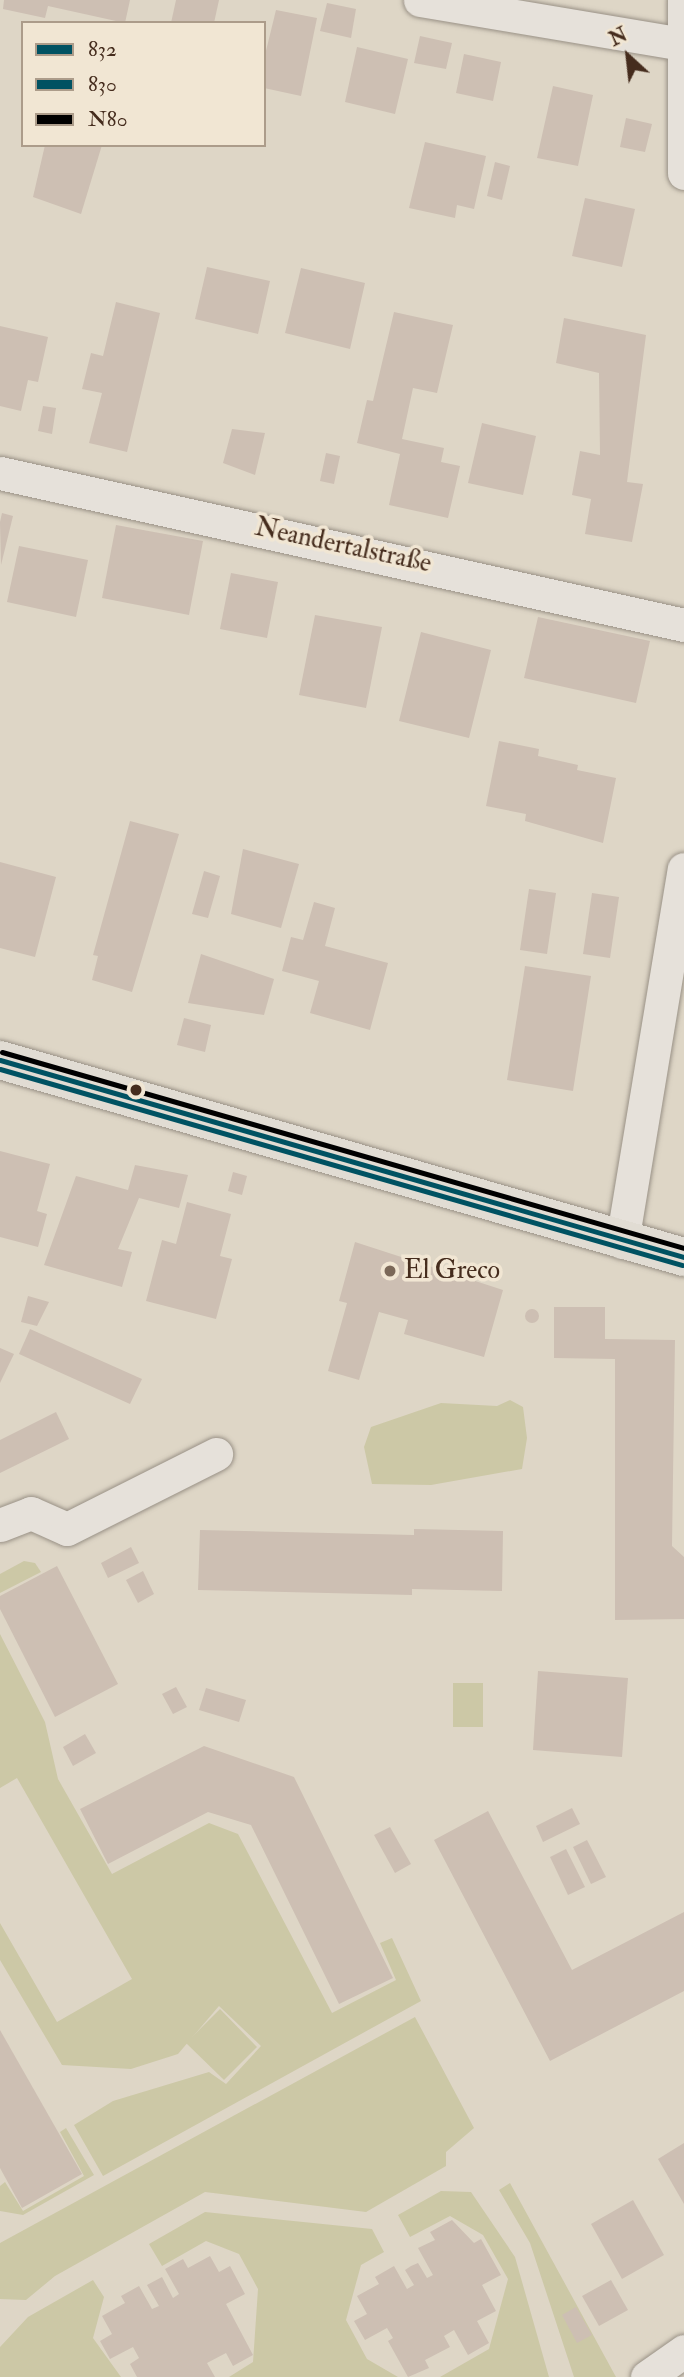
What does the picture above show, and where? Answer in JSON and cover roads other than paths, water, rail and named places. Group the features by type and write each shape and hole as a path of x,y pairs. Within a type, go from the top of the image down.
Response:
{"main road":[{"path":"0,1060 622,1242 684,1257"}],"street":[{"path":"420,0 683,44"},
{"path":"684,0 684,173"},
{"name":"Neandertalstraße","path":"0,473 684,625"},
{"path":"622,1242 684,869"},
{"path":"0,1525 31,1513 67,1529 216,1454"},
{"path":"647,2377 684,2351"}],"place":[{"name":"El Greco","path":"390,1271"}]}
